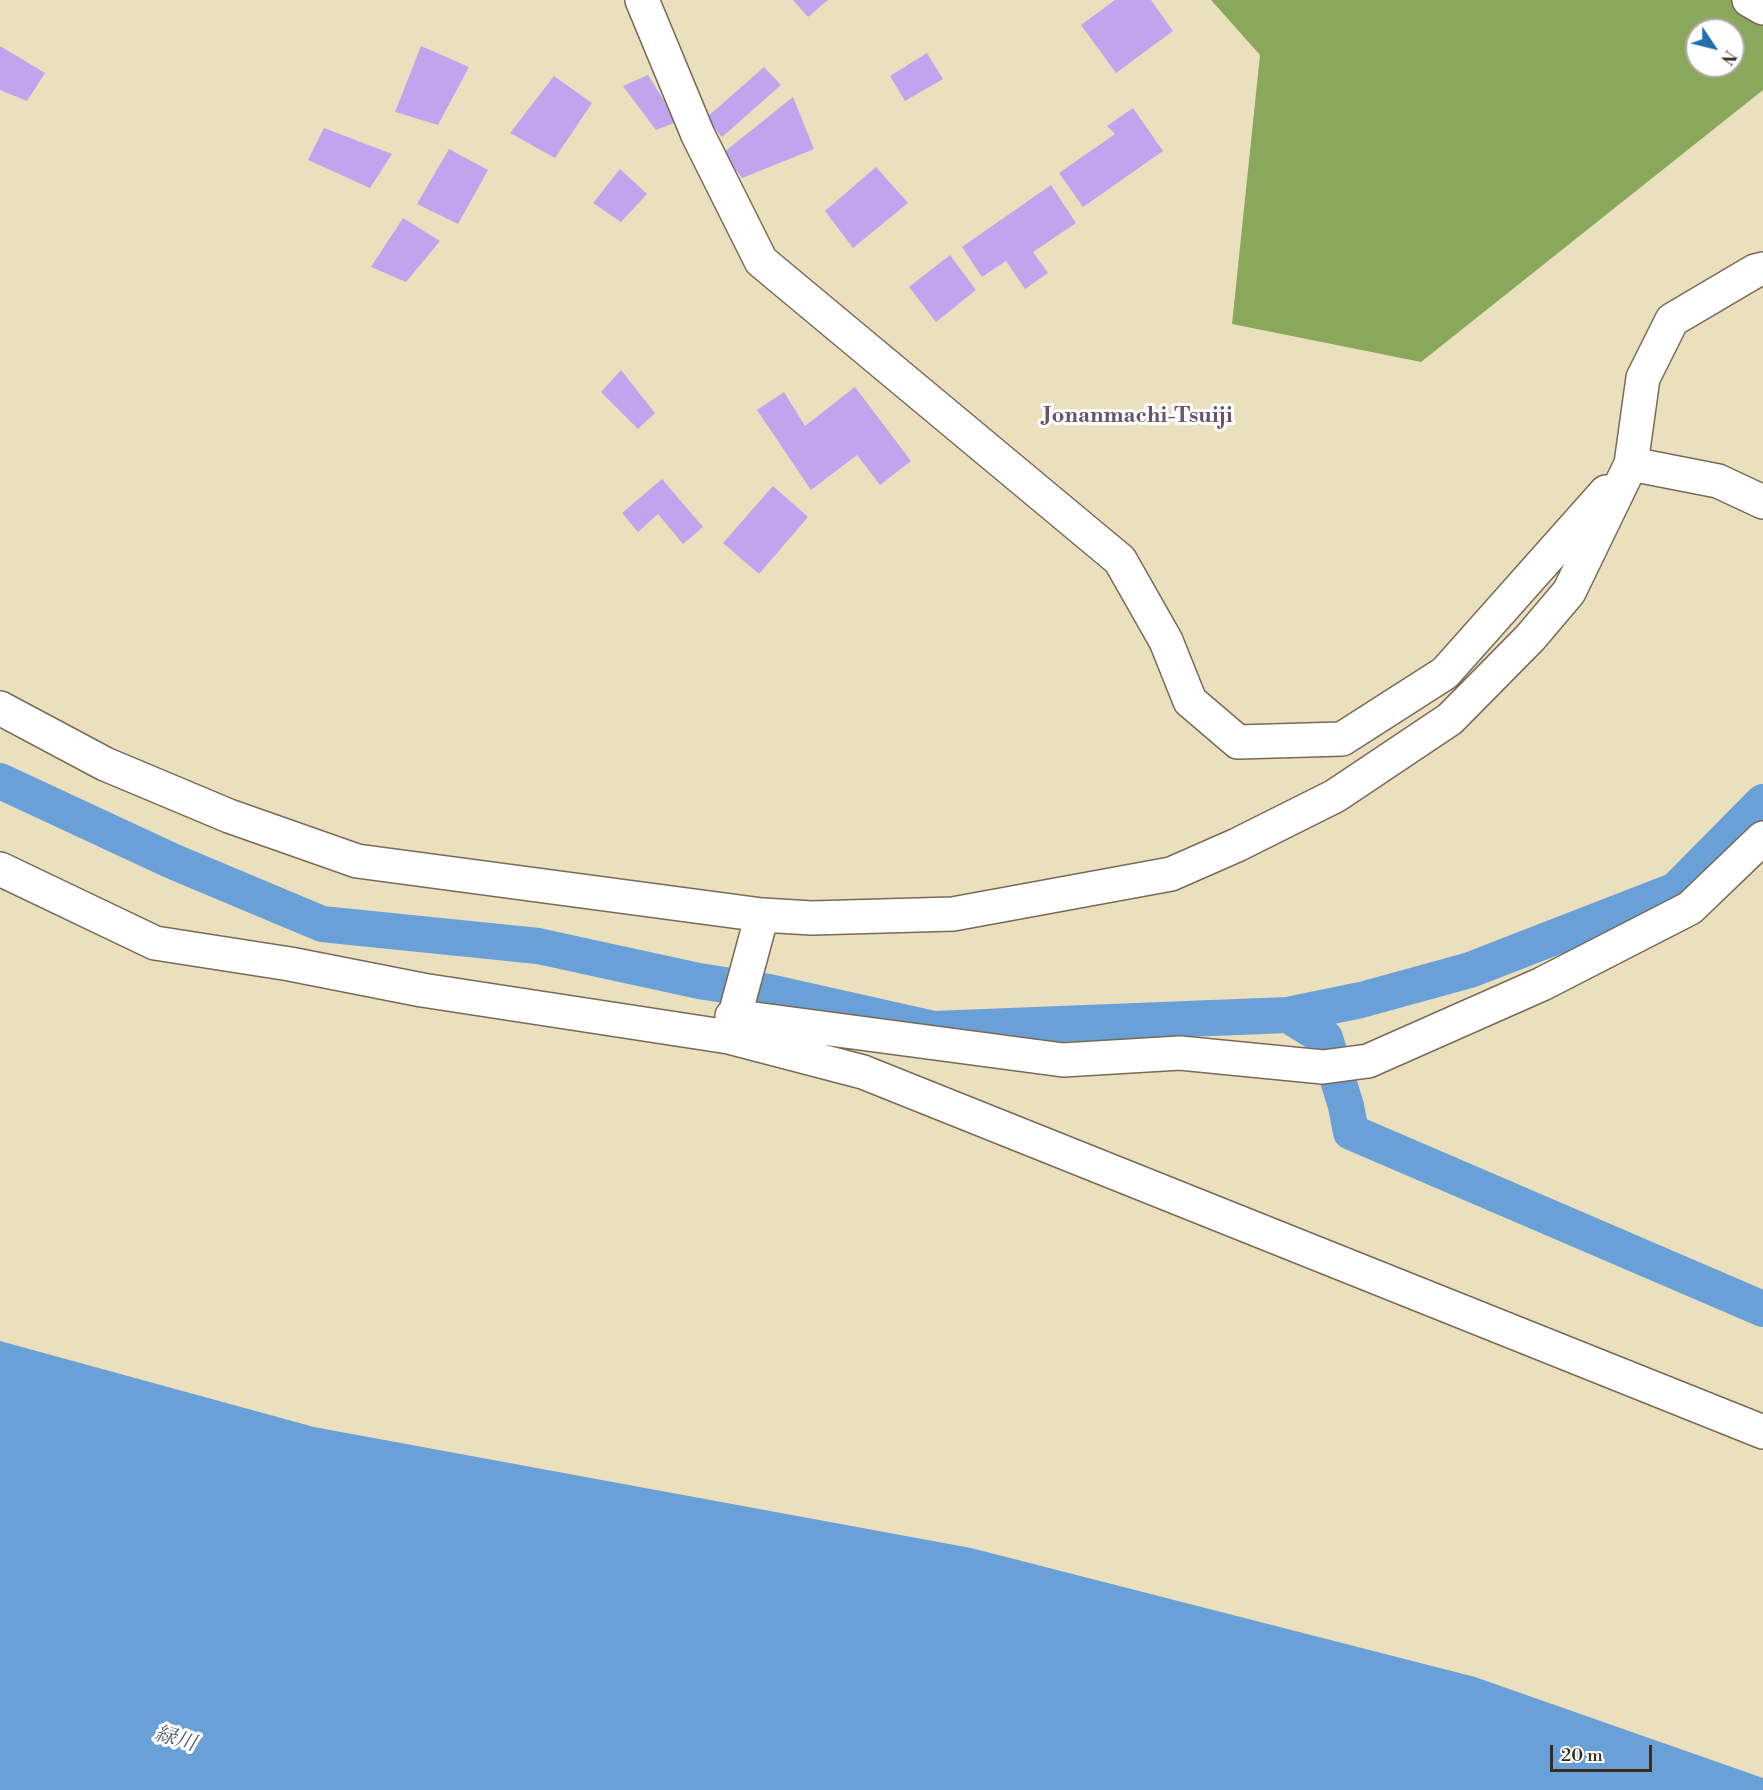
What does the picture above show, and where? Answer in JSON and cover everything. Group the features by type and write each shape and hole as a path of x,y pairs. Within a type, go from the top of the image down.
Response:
{"street":[{"path":"642,0 698,135 761,261 1120,560 1166,641 1190,701 1238,742 1342,739 1445,674 1631,464"},
{"path":"1749,0 1763,8"},
{"path":"0,708 105,764 229,816 357,861 762,915 812,918 953,914 1171,874 1335,796 1450,719 1530,638 1569,592 1631,464 1643,378 1672,320 1763,269"},
{"path":"1631,464 1718,481 1763,502"},
{"path":"0,869 155,943 290,964 422,990 730,1026 1063,1060 1180,1053 1323,1067 1368,1061 1542,984 1690,908 1763,838"},
{"path":"730,1026 762,915"},
{"path":"730,1026 874,1076 1763,1432"}],"green space":[{"path":"1211,0 1763,0 1763,90 1421,362 1232,324 1260,55"}],"water":[{"name":"緑川","path":"0,1341 314,1427 971,1548 1475,1677 1763,1778 1763,1790 0,1790"}],"building":[{"path":"793,0 828,0 808,17"},
{"path":"1115,0 1151,0 1173,31 1116,73 1081,25"},
{"path":"0,46 45,73 27,101 0,90"},
{"path":"421,46 469,67 438,125 395,112"},
{"path":"927,53 943,79 905,101 890,76"},
{"path":"764,67 781,85 722,137 706,118"},
{"path":"648,75 677,122 656,130 623,86"},
{"path":"554,76 592,103 555,158 510,133"},
{"path":"793,97 814,149 742,178 723,153"},
{"path":"1133,108 1163,151 1083,207 1059,173 1115,134 1107,126"},
{"path":"324,128 392,154 370,188 308,160"},
{"path":"449,149 488,170 458,224 417,204"},
{"path":"876,167 908,203 853,248 825,211"},
{"path":"620,169 647,194 621,222 593,203"},
{"path":"1051,185 1076,223 1033,252 1048,273 1025,289 1006,261 982,277 962,247"},
{"path":"403,218 440,241 406,282 371,267"},
{"path":"950,255 976,290 936,322 909,287"},
{"path":"621,370 655,413 638,429 601,392"},
{"path":"855,387 911,461 880,485 857,455 811,490 757,410 784,392 805,426"},
{"path":"662,479 703,527 683,544 658,514 638,532 622,513"},
{"path":"773,486 808,517 759,574 723,543"}],"waterway":[{"path":"0,781 172,861 322,924 538,946 699,981 769,992 934,1029 1288,1015 1361,1000 1470,970 1676,890 1763,802"},
{"path":"1288,1015 1325,1038 1346,1106 1351,1132 1763,1309"}],"district":[{"name":"Jonanmachi-Tsuiji","path":"1138,417"}]}
